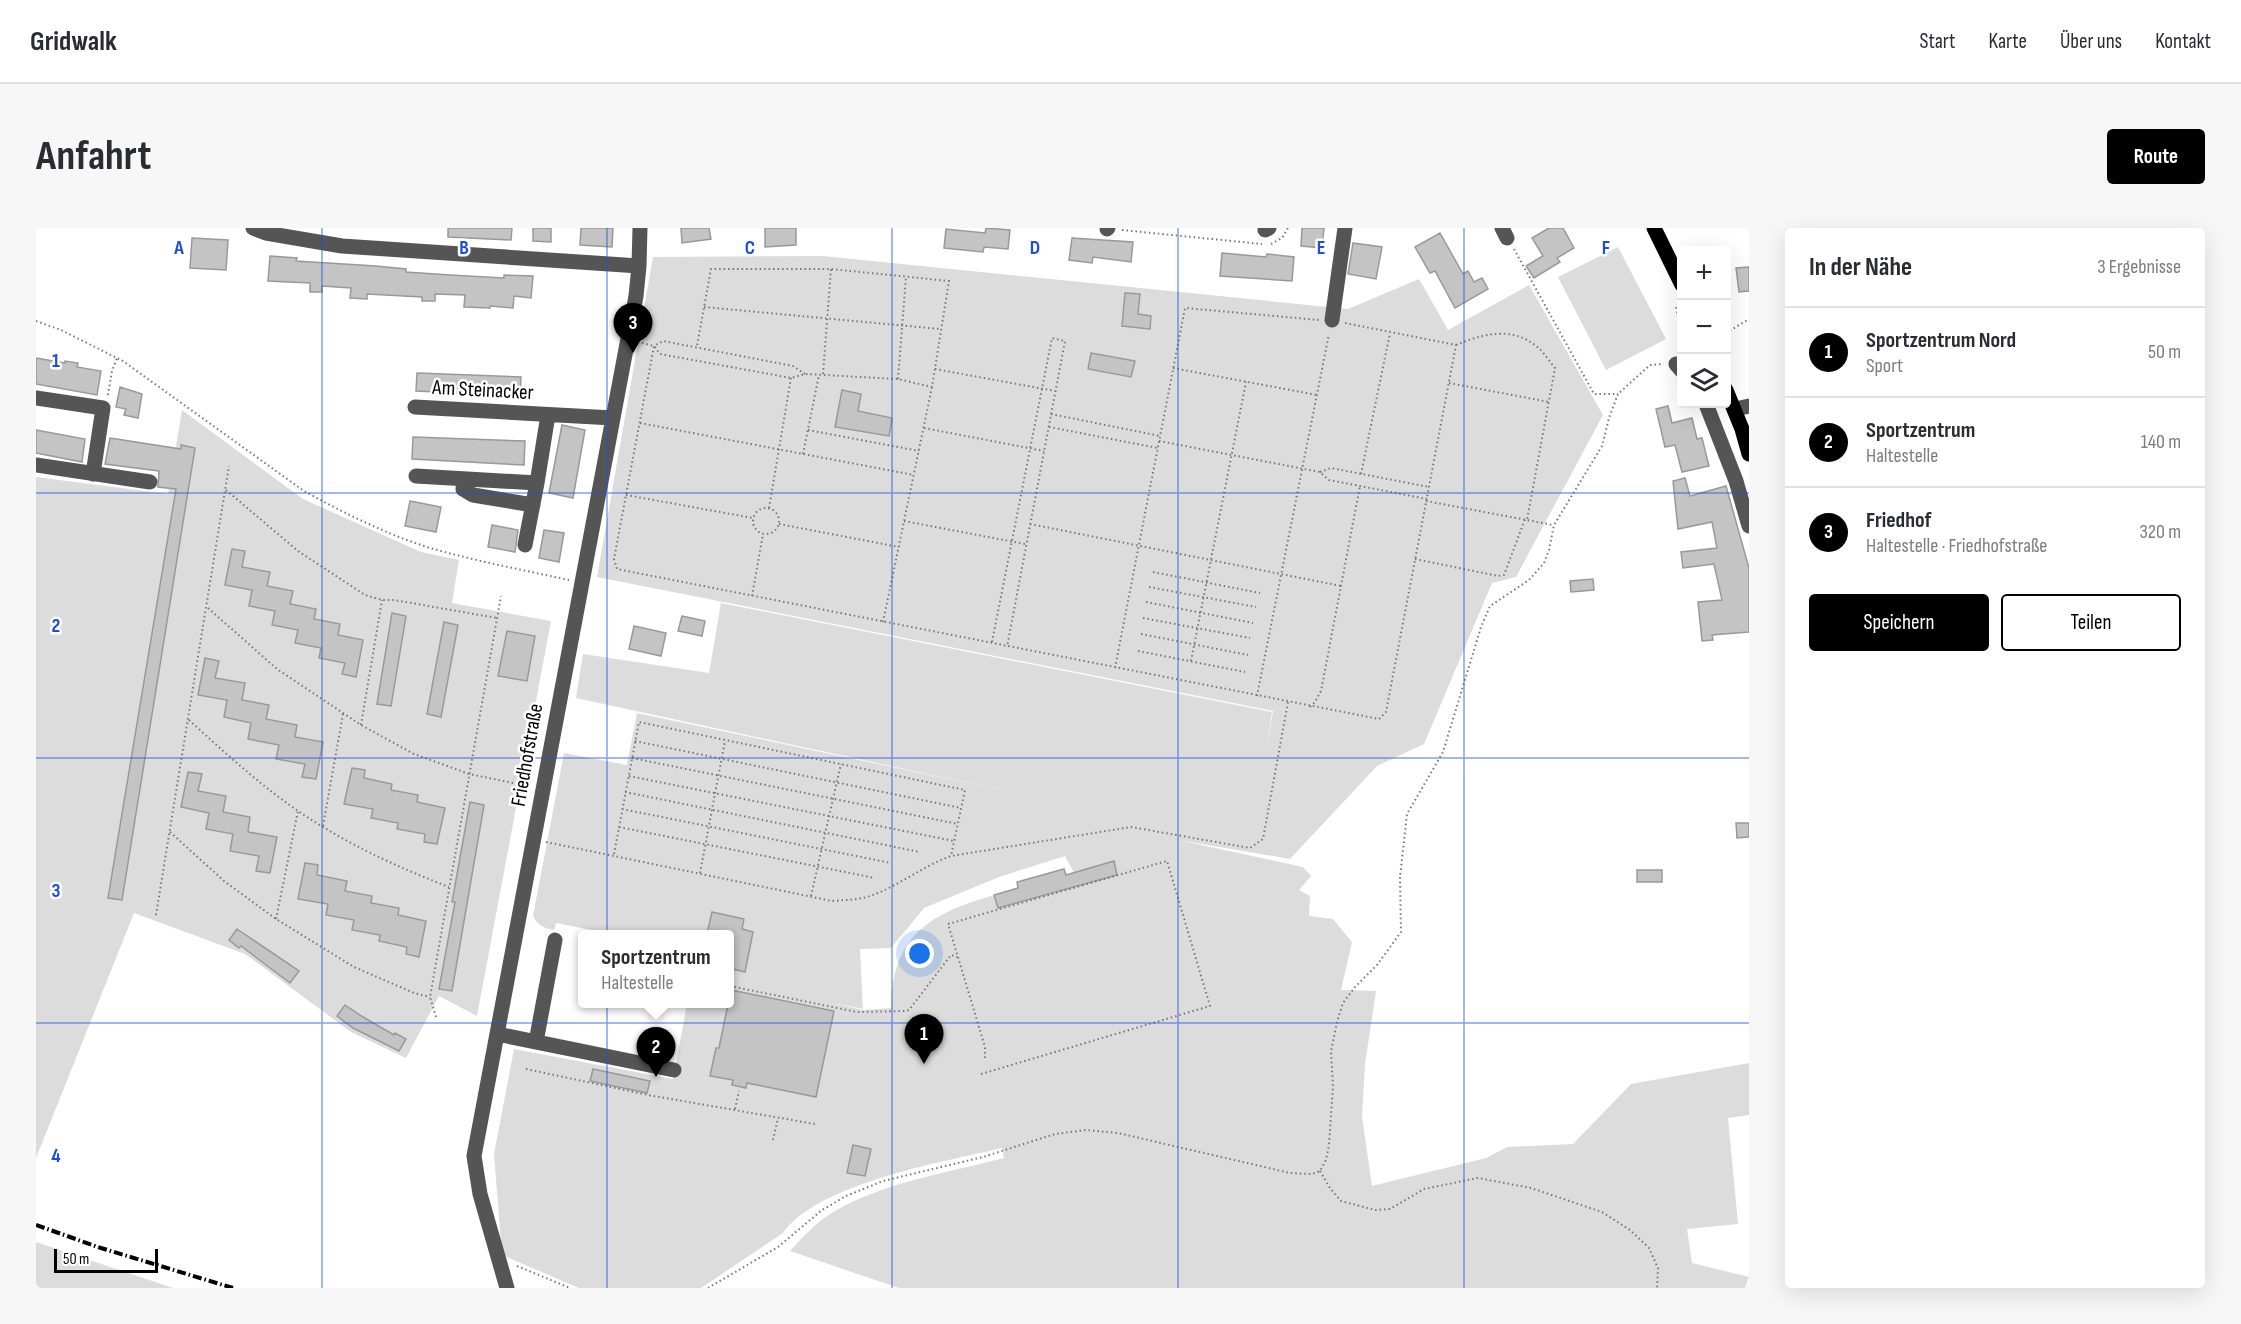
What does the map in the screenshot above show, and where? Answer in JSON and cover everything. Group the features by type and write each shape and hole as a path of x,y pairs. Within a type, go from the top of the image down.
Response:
{"main road":[{"path":"1654,228 1677,275"},
{"path":"1731,396 1742,408 1749,454"}],"street":[{"path":"253,228 266,233 342,246 639,266"},
{"name":"Friedhofstraße","path":"507,1288 480,1194 474,1156 628,340 639,266 640,228"},
{"path":"1332,320 1345,228"},
{"path":"36,398 103,408 93,474"},
{"name":"Am Steinacker","path":"415,407 613,418"},
{"path":"1708,408 1736,482 1749,526"},
{"name":"Am Steinacker","path":"525,545 548,415"},
{"path":"36,465 150,482"},
{"path":"416,476 537,483"},
{"path":"464,479 463,489 473,495 533,505"},
{"path":"536,1042 555,940"},
{"path":"497,1034 674,1070"}],"path":[{"path":"1112,229 1251,245"},
{"path":"1505,233 1594,394 1618,394"},
{"path":"696,348 711,269 831,269 949,280 932,387 883,622"},
{"path":"803,454 821,375 831,269"},
{"path":"898,379 906,277"},
{"path":"704,307 941,329"},
{"path":"1115,668 1185,308 1332,320 1456,345 1480,335 1510,333 1536,345 1555,368 1526,520 1504,575 1498,576 1415,559"},
{"path":"1731,330 1749,319"},
{"path":"1257,696 1332,320"},
{"path":"36,321 61,330 117,358 304,491 329,505 396,536 430,548 581,582"},
{"path":"1361,474 1390,332"},
{"path":"992,643 1052,339 1065,341 1007,646"},
{"path":"628,340 654,346 660,354 791,378 805,374 898,379 932,387"},
{"path":"654,346 663,341 793,366 805,374"},
{"path":"654,346 614,559 617,569 1375,720 1383,717 1386,712 1456,345"},
{"path":"103,408 117,358"},
{"path":"708,1288 778,1247 822,1210 846,1197 883,1182 983,1157 1055,1134 1086,1130 1118,1133 1290,1173 1312,1174 1320,1171 1326,1160 1329,1145 1333,1086 1331,1051 1343,1003 1377,965 1401,932 1400,877 1407,814 1443,752 1481,627 1490,606 1529,580 1544,563 1550,550 1554,525 1602,446 1608,418 1618,394 1650,365 1677,367"},
{"path":"1173,368 1317,396"},
{"path":"935,369 1055,391"},
{"path":"769,508 791,378"},
{"path":"1191,661 1246,382"},
{"path":"1449,383 1549,402"},
{"path":"1051,414 1160,436"},
{"path":"640,423 914,475"},
{"path":"1048,427 1158,448"},
{"path":"924,428 1044,451"},
{"path":"808,430 919,451"},
{"path":"1159,441 1302,469 1320,472 1330,468 1429,487"},
{"path":"156,915 229,465"},
{"path":"1320,472 1329,480 1554,525"},
{"path":"1310,707 1321,691 1360,486"},
{"path":"225,490 298,551 365,595 382,600 394,600 497,618"},
{"path":"626,495 753,518"},
{"path":"769,508 777,514 779,524 773,532 763,534 755,528 753,518 759,510 769,508"},
{"path":"904,520 1027,544"},
{"path":"779,524 899,547"},
{"path":"1030,524 1341,586"},
{"path":"752,596 763,534"},
{"path":"1153,572 1260,592"},
{"path":"1149,586 1256,607"},
{"path":"436,1017 430,997 501,596"},
{"path":"361,725 382,600"},
{"path":"1146,602 1253,623"},
{"path":"207,607 277,669 343,714 414,754 469,774 543,788"},
{"path":"1143,618 1250,638"},
{"path":"1141,634 1248,655"},
{"path":"1138,651 1245,672"},
{"path":"533,839 832,900 854,900 872,895 951,856 1131,827 1250,848 1263,838 1288,702"},
{"path":"322,826 343,714"},
{"path":"189,720 244,770 298,811 396,867 449,888"},
{"path":"613,855 639,722 965,790 951,856"},
{"path":"700,873 725,740"},
{"path":"635,741 961,808"},
{"path":"632,759 958,824"},
{"path":"812,896 841,764"},
{"path":"629,776 954,841"},
{"path":"626,792 920,852"},
{"path":"622,809 891,864"},
{"path":"276,920 298,811"},
{"path":"619,826 875,878"},
{"path":"170,832 224,881 276,920 354,967 414,993 430,997"},
{"path":"981,1074 1210,1006 1167,861 948,924 985,1047 985,1058"},
{"path":"734,987 857,1012 905,1011 909,1010 951,955 957,957"},
{"path":"526,1069 648,1095 815,1124"},
{"path":"734,1110 739,1091"},
{"path":"773,1140 778,1118"},
{"path":"1320,1171 1341,1201 1375,1210 1390,1209 1424,1189 1478,1178 1531,1188 1602,1212 1630,1230 1649,1248 1658,1268 1657,1288"},
{"path":"499,1264 521,1267 570,1288"}],"shaded area":[{"path":"1618,247 1666,339 1606,370 1558,277"},
{"path":"823,256 1348,309 1419,279 1448,330 1529,285 1603,415 1516,577 1492,583 1424,744 1377,766 1290,859 1178,840 1303,867 1311,876 1299,890 1310,896 1309,916 1333,919 1352,942 1341,990 1376,991 1365,1064 1362,1116 1372,1186 1486,1158 1507,1147 1573,1144 1631,1084 1749,1063 1749,1115 1728,1118 1738,1224 1687,1229 1692,1263 1749,1277 1745,1288 899,1288 790,1251 822,1219 854,1201 917,1179 1004,1158 1002,1148 884,1177 824,1201 800,1216 783,1233 701,1288 579,1288 502,1255 494,1154 514,1049 673,1079 686,1008 734,1008 734,930 592,930 556,923 554,930 542,926 533,916 564,753 627,765 637,713 1020,794 576,698 583,654 709,673 721,603 1272,712 1266,753 1273,711 597,577 653,257","holes":["1065,856 1074,873 1066,875 1064,869 1017,882 1018,888 968,904 928,924 913,938 901,956 894,979 891,1008 863,1010 827,1002 863,1009 860,949 891,948 924,908 999,877"]},
{"path":"182,410 303,499 421,552 459,560 452,603 551,621 477,1016 439,996 406,1058 351,1032 245,954 134,913 36,1158 36,477 168,494"},
{"path":"36,1242 173,1288 36,1288"}],"building":[{"path":"448,228 512,228 511,240 448,237"},
{"path":"533,228 551,228 551,242 533,241"},
{"path":"581,228 613,228 612,247 580,245"},
{"path":"681,228 709,228 711,239 682,243"},
{"path":"765,228 796,228 796,245 765,247"},
{"path":"986,228 1010,230 1008,249 984,247 983,252 944,248 946,229 985,233"},
{"path":"1302,228 1324,228 1322,248 1301,246"},
{"path":"1549,228 1563,228 1574,248 1557,258 1560,262 1534,278 1526,266 1543,256 1532,238"},
{"path":"1440,233 1463,274 1468,271 1474,282 1482,278 1488,289 1455,308 1435,271 1430,273 1415,247"},
{"path":"192,238 228,240 226,270 190,268"},
{"path":"1072,238 1133,242 1131,262 1093,257 1092,263 1069,260"},
{"path":"1353,243 1382,247 1376,279 1348,274"},
{"path":"1222,253 1294,257 1292,281 1220,276"},
{"path":"270,256 297,258 296,261 406,269 406,272 504,278 504,275 533,276 531,298 514,296 513,308 490,306 490,308 464,307 465,295 435,294 435,301 422,301 422,297 367,294 367,299 350,298 351,288 322,286 322,292 310,292 310,283 268,281"},
{"path":"1749,267 1749,291 1739,292 1736,268"},
{"path":"1125,293 1140,294 1138,314 1151,316 1150,329 1122,326"},
{"path":"1091,353 1135,361 1131,377 1088,369"},
{"path":"36,358 78,363 77,367 101,371 97,395 36,384"},
{"path":"417,373 521,377 520,396 416,391"},
{"path":"120,387 142,394 138,418 124,415 126,409 116,407"},
{"path":"842,390 861,394 858,411 892,418 889,436 835,427"},
{"path":"1668,406 1672,423 1692,418 1697,439 1702,438 1709,466 1682,472 1675,445 1665,447 1656,409"},
{"path":"562,425 585,430 573,498 549,493"},
{"path":"36,430 85,439 82,462 36,453"},
{"path":"413,437 525,441 524,465 412,459"},
{"path":"110,438 181,449 181,445 195,448 122,900 108,898 176,489 158,487 159,471 105,464"},
{"path":"1685,478 1690,496 1726,486 1749,568 1749,632 1712,635 1713,640 1702,641 1698,602 1722,600 1714,564 1683,568 1681,552 1717,548 1712,522 1678,529 1673,481"},
{"path":"410,501 441,507 436,532 405,526"},
{"path":"492,525 518,530 515,552 488,547"},
{"path":"544,530 564,533 559,562 539,558"},
{"path":"232,549 245,551 242,567 270,572 267,586 293,591 290,604 316,609 314,619 340,624 338,635 363,640 356,677 342,674 345,663 319,658 321,648 295,643 298,630 272,625 275,611 249,606 252,590 225,585"},
{"path":"1593,579 1594,590 1571,592 1570,581"},
{"path":"392,613 406,616 391,706 377,704"},
{"path":"682,616 705,621 702,636 678,631"},
{"path":"444,622 458,625 441,717 427,714"},
{"path":"634,626 666,633 661,656 629,649"},
{"path":"507,631 535,636 527,681 498,676"},
{"path":"205,658 219,661 215,678 245,683 242,700 269,705 266,719 297,725 295,737 323,742 316,779 302,777 305,764 276,759 279,745 248,739 251,723 224,717 227,700 198,695"},
{"path":"352,768 365,770 364,778 392,784 391,790 418,795 417,802 445,808 437,844 424,842 425,834 397,829 398,823 371,818 373,809 344,804"},
{"path":"188,772 202,774 198,791 226,796 223,812 250,817 248,832 277,837 270,873 256,871 259,856 230,851 233,834 206,829 209,813 181,807"},
{"path":"470,802 484,805 452,991 439,989"},
{"path":"1736,823 1749,823 1749,837 1737,838"},
{"path":"1114,861 1117,875 998,908 994,895 1018,888 1017,882 1064,869 1066,875"},
{"path":"305,863 318,865 317,875 347,881 345,891 372,896 371,903 399,908 398,915 426,921 419,957 406,954 407,947 379,941 380,935 352,930 354,920 326,915 328,904 298,899"},
{"path":"1637,870 1662,870 1662,882 1637,882"},
{"path":"712,912 744,919 742,929 753,932 745,972 734,969 734,930 708,930"},
{"path":"237,929 299,971 290,983 241,946 239,948 229,940"},
{"path":"734,991 834,1011 816,1097 747,1083 746,1088 732,1085 733,1080 710,1076 716,1048 719,1048 727,1008 734,1008"},
{"path":"345,1005 394,1035 395,1033 406,1039 399,1051 353,1028 337,1016"},
{"path":"593,1069 650,1081 647,1093 590,1081"},
{"path":"853,1145 871,1149 865,1176 847,1173"}],"railway":[{"path":"36,1225 101,1248 233,1288"}],"place":[{"name":"Friedhof","path":"633,353"},
{"name":"Sportzentrum Nord","path":"924,1064"},
{"name":"Sportzentrum","path":"656,1077"}]}
